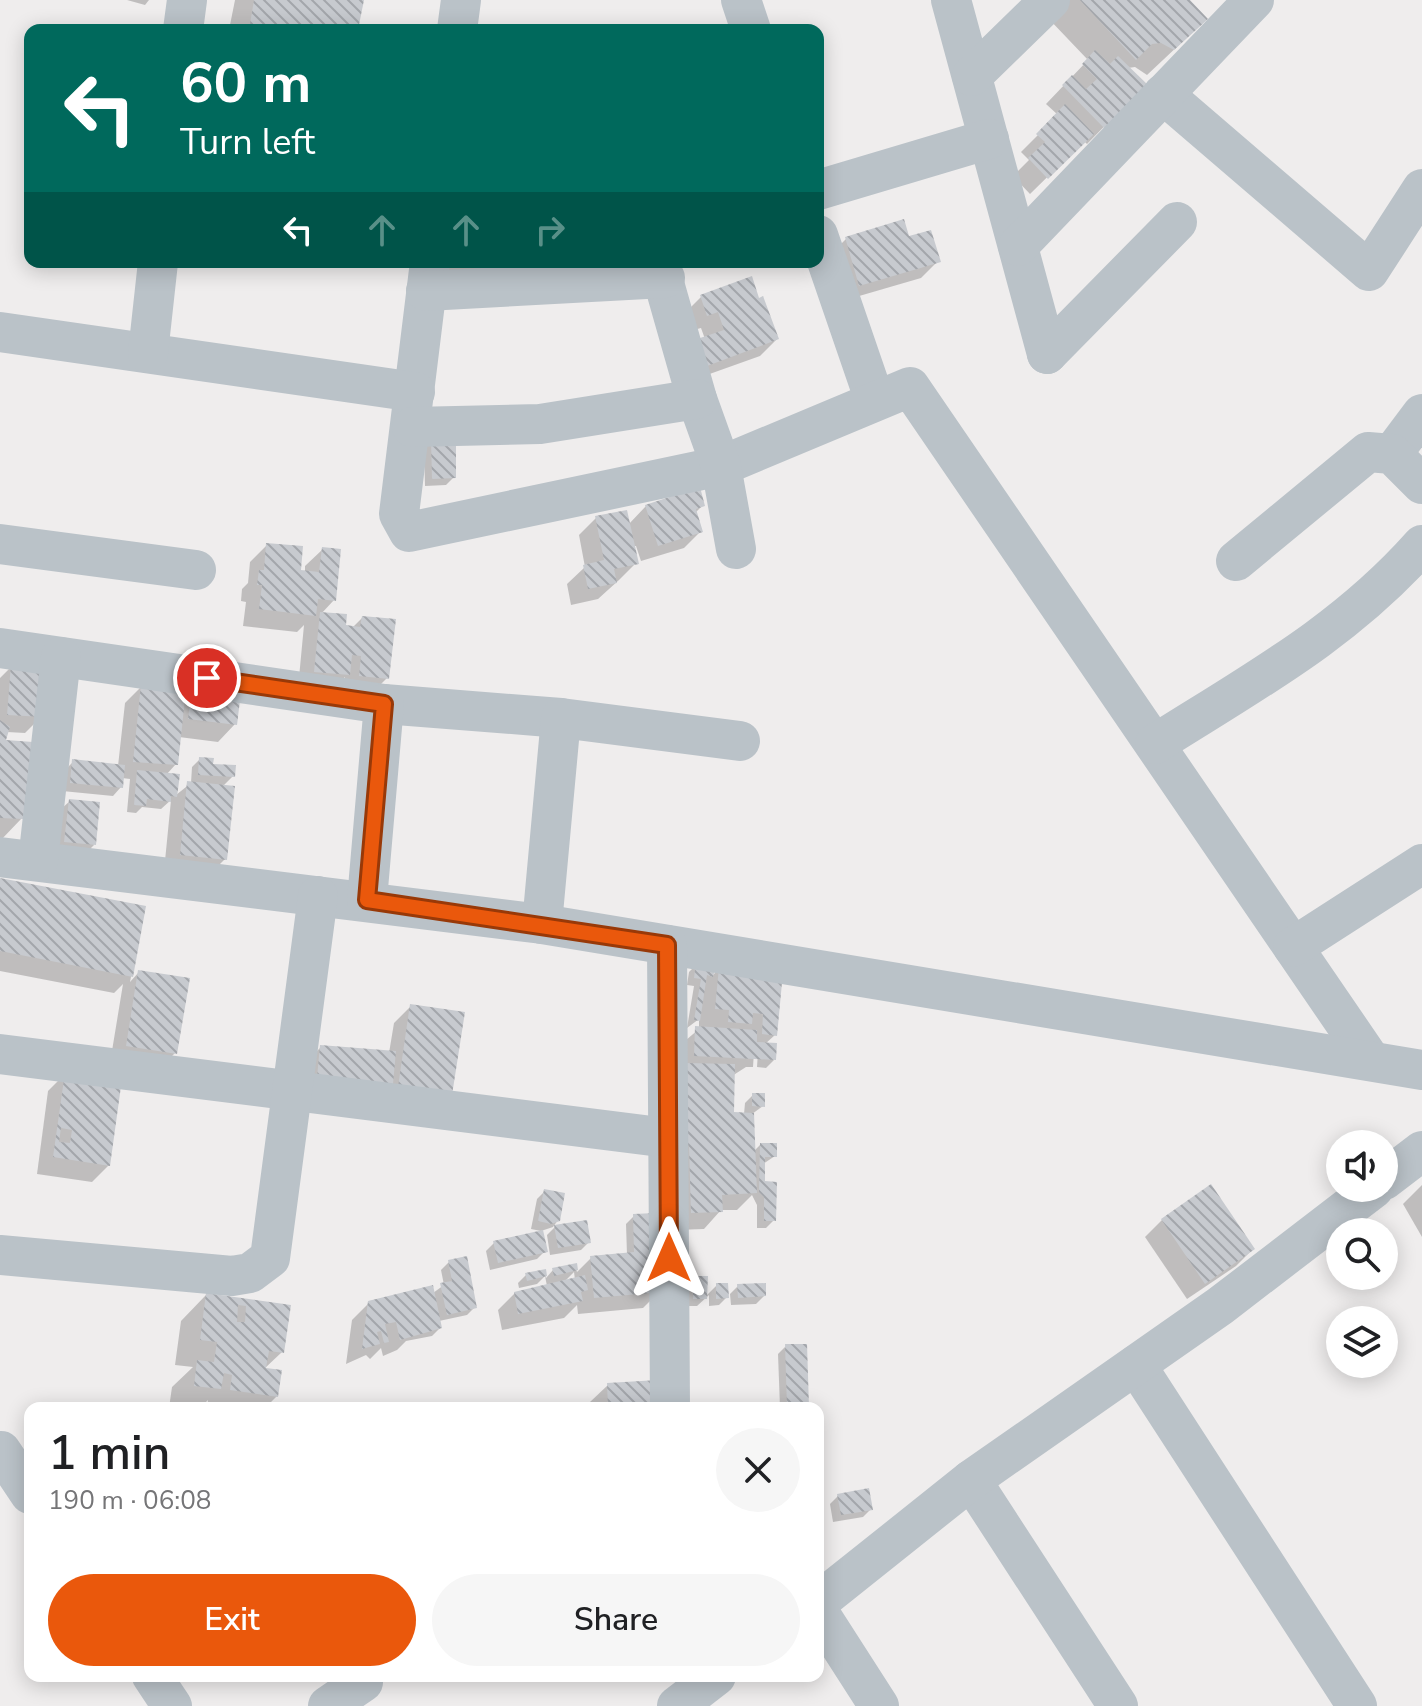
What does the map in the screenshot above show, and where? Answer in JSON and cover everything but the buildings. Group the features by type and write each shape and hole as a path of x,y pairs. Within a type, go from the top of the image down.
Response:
{"street":[{"path":"458,24 461,0"},
{"path":"741,0 749,24"},
{"path":"951,0 1047,354 1177,222"},
{"path":"972,76 1050,0"},
{"path":"1018,246 1254,0"},
{"path":"1163,94 1369,271 1415,214"},
{"path":"824,188 989,139"},
{"path":"824,252 875,401"},
{"path":"148,353 157,268"},
{"path":"736,549 721,466 697,399 661,270 428,276 399,514 409,532 721,466 910,387 1371,1061"},
{"path":"0,332 148,353 413,409 540,424 697,399"},
{"path":"1392,454 1422,414"},
{"path":"1236,561 1368,452 1392,454 1422,484"},
{"path":"0,544 196,570"},
{"path":"1155,744 1332,632 1383,589 1422,545"},
{"path":"0,648 384,704 561,718 740,741"},
{"path":"61,657 19,859 542,924 1422,1070"},
{"path":"367,900 384,704"},
{"path":"542,924 561,718"},
{"path":"1293,947 1422,864"},
{"path":"0,1255 232,1276 250,1273 270,1258 318,896"},
{"path":"667,945 670,1402"},
{"path":"0,1054 668,1138"},
{"path":"1398,1169 1422,1151"},
{"path":"824,1597 971,1480 1220,1306 1356,1202"},
{"path":"1136,1365 1357,1706"},
{"path":"24,1446 0,1451 24,1485"},
{"path":"971,1480 1118,1706"},
{"path":"824,1620 879,1706"},
{"path":"156,1682 172,1706"},
{"path":"677,1706 708,1682"},
{"path":"328,1706 368,1688"}],"route":[{"path":"207,678 384,704 367,900 667,945 669,1258"}]}
